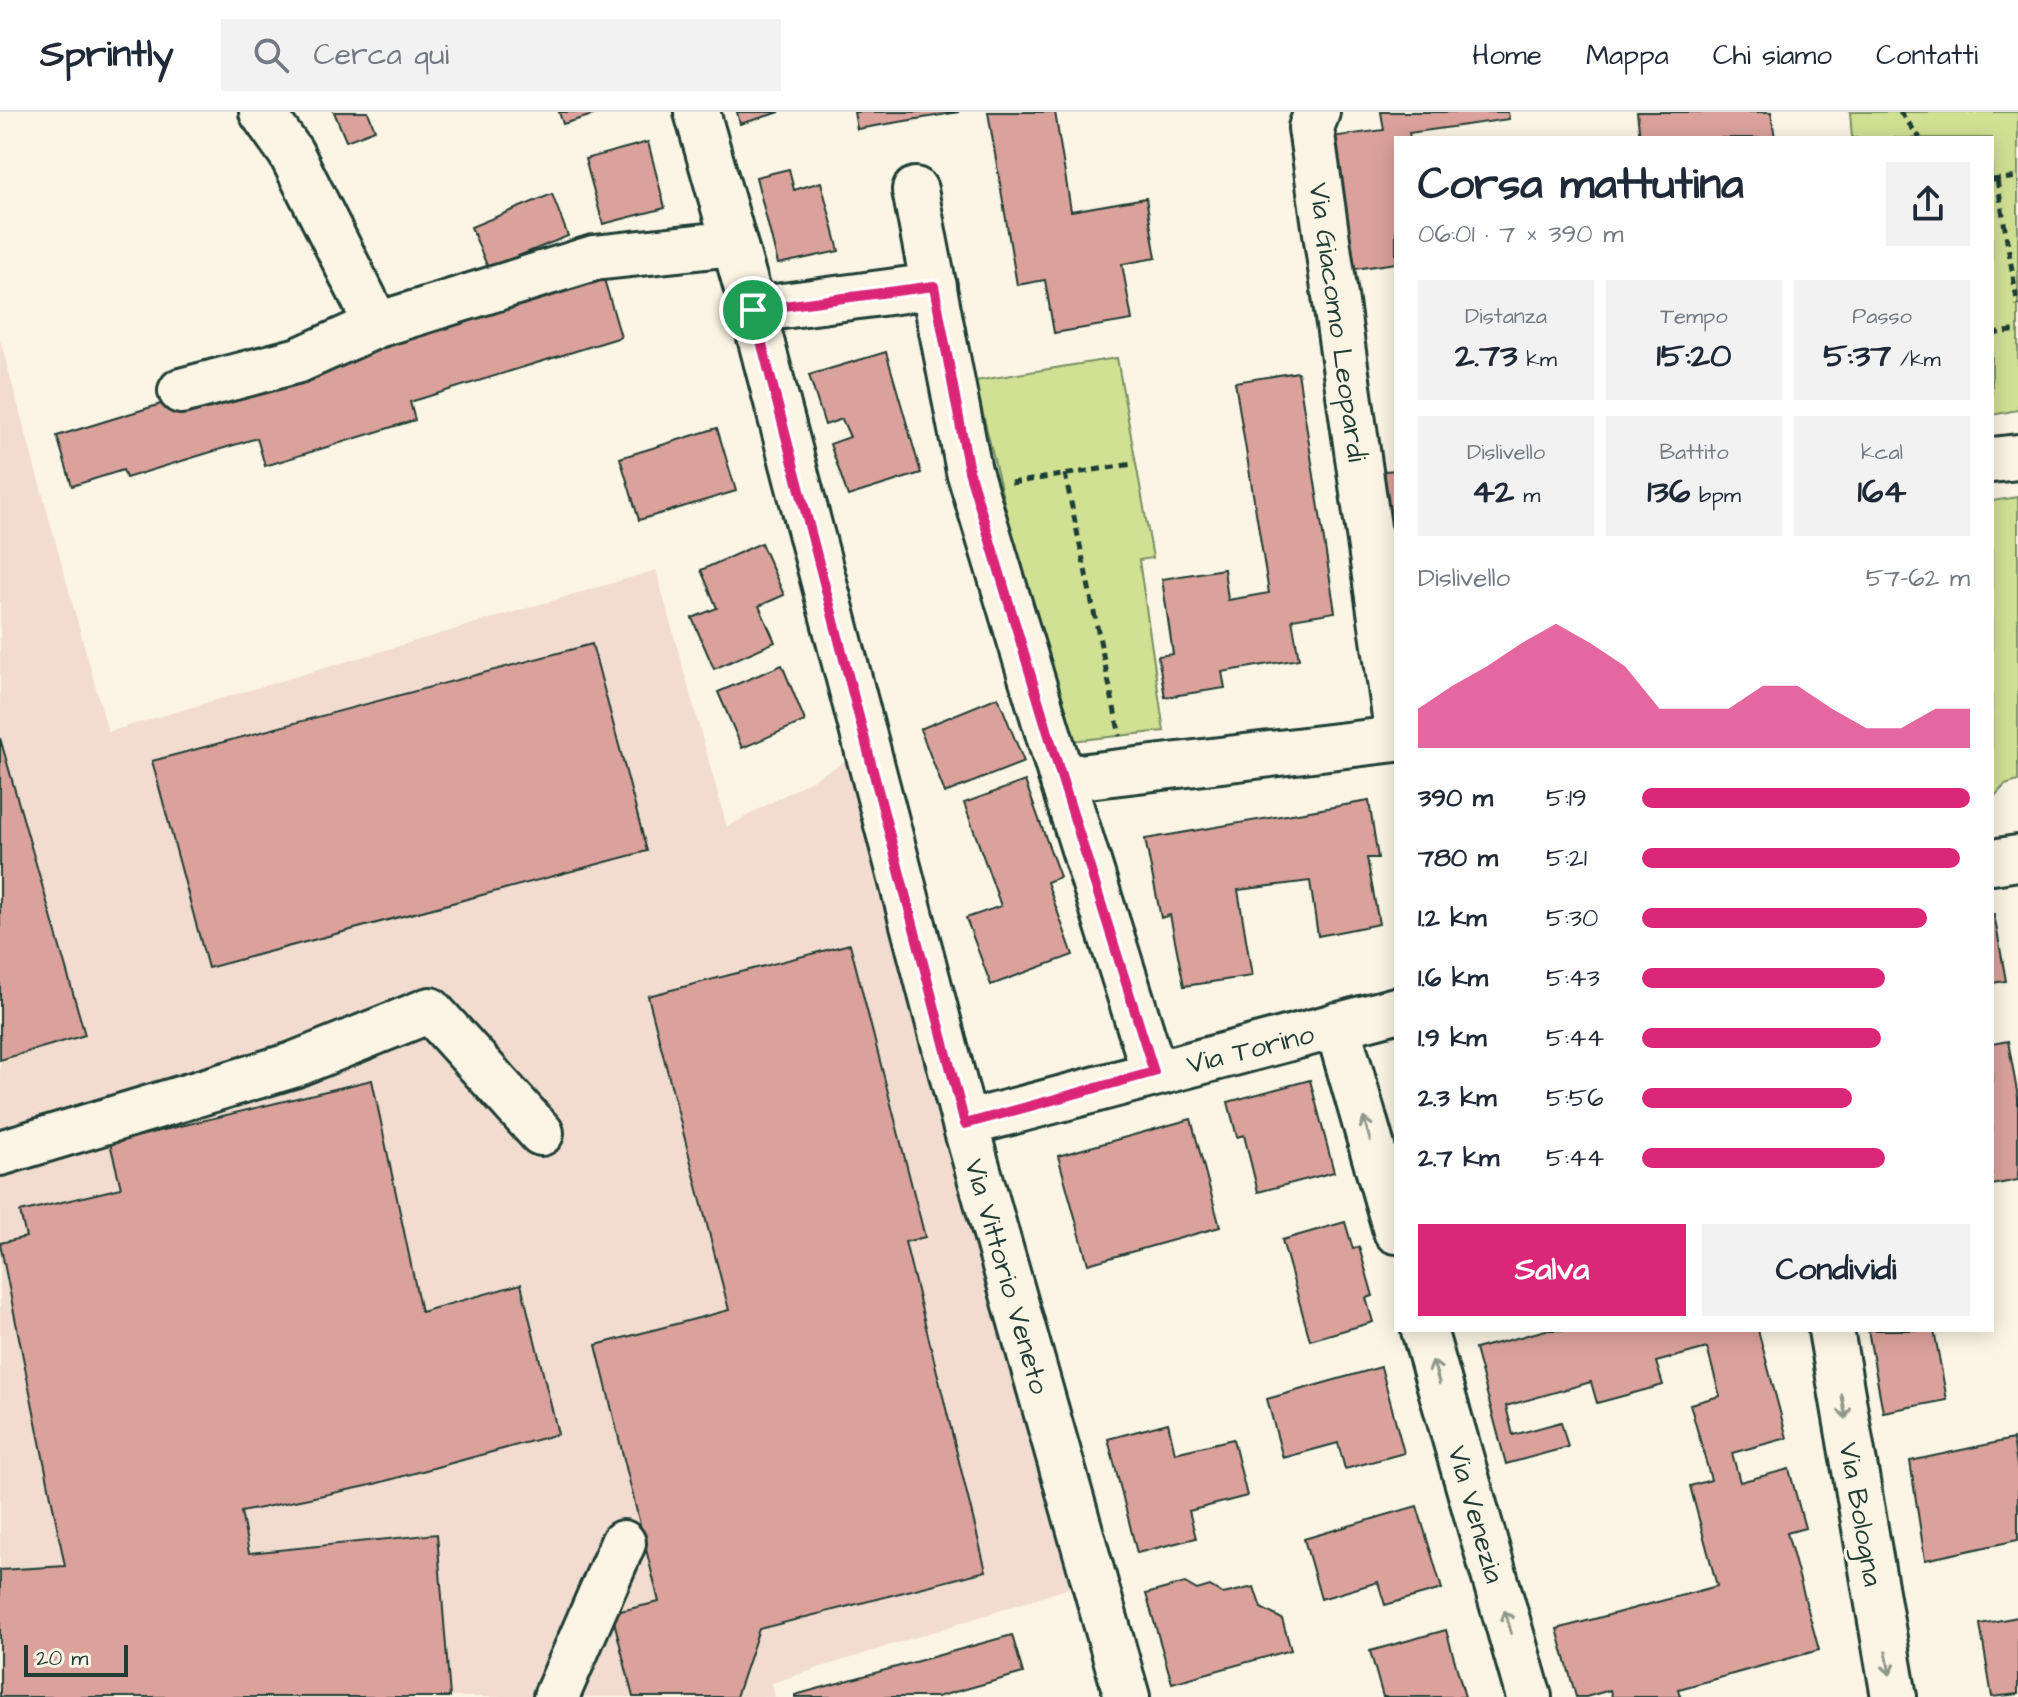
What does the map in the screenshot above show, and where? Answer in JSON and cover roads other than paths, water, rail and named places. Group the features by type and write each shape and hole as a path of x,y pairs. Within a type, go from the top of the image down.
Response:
{"street":[{"path":"262,112 291,153 377,325"},
{"name":"Via Vittorio Veneto","path":"697,112 753,310 965,1124 1127,1697"},
{"name":"Via Giacomo Leopardi","path":"1317,112 1311,128 1394,709"},
{"path":"915,190 969,471 1154,1072"},
{"path":"181,391 299,360 377,325 594,258 734,243"},
{"path":"753,310 934,286"},
{"path":"1994,460 2018,457"},
{"path":"1062,779 1394,739"},
{"path":"1994,862 2018,858"},
{"path":"0,1153 293,1065 430,1010 541,1133"},
{"name":"Via Torino","path":"965,1124 1394,1011"},
{"path":"1337,1025 1394,1224"},
{"name":"Via Venezia","path":"1425,1332 1529,1697"},
{"name":"Via Bologna","path":"1831,1332 1894,1697"},
{"path":"556,1697 623,1543"}]}
